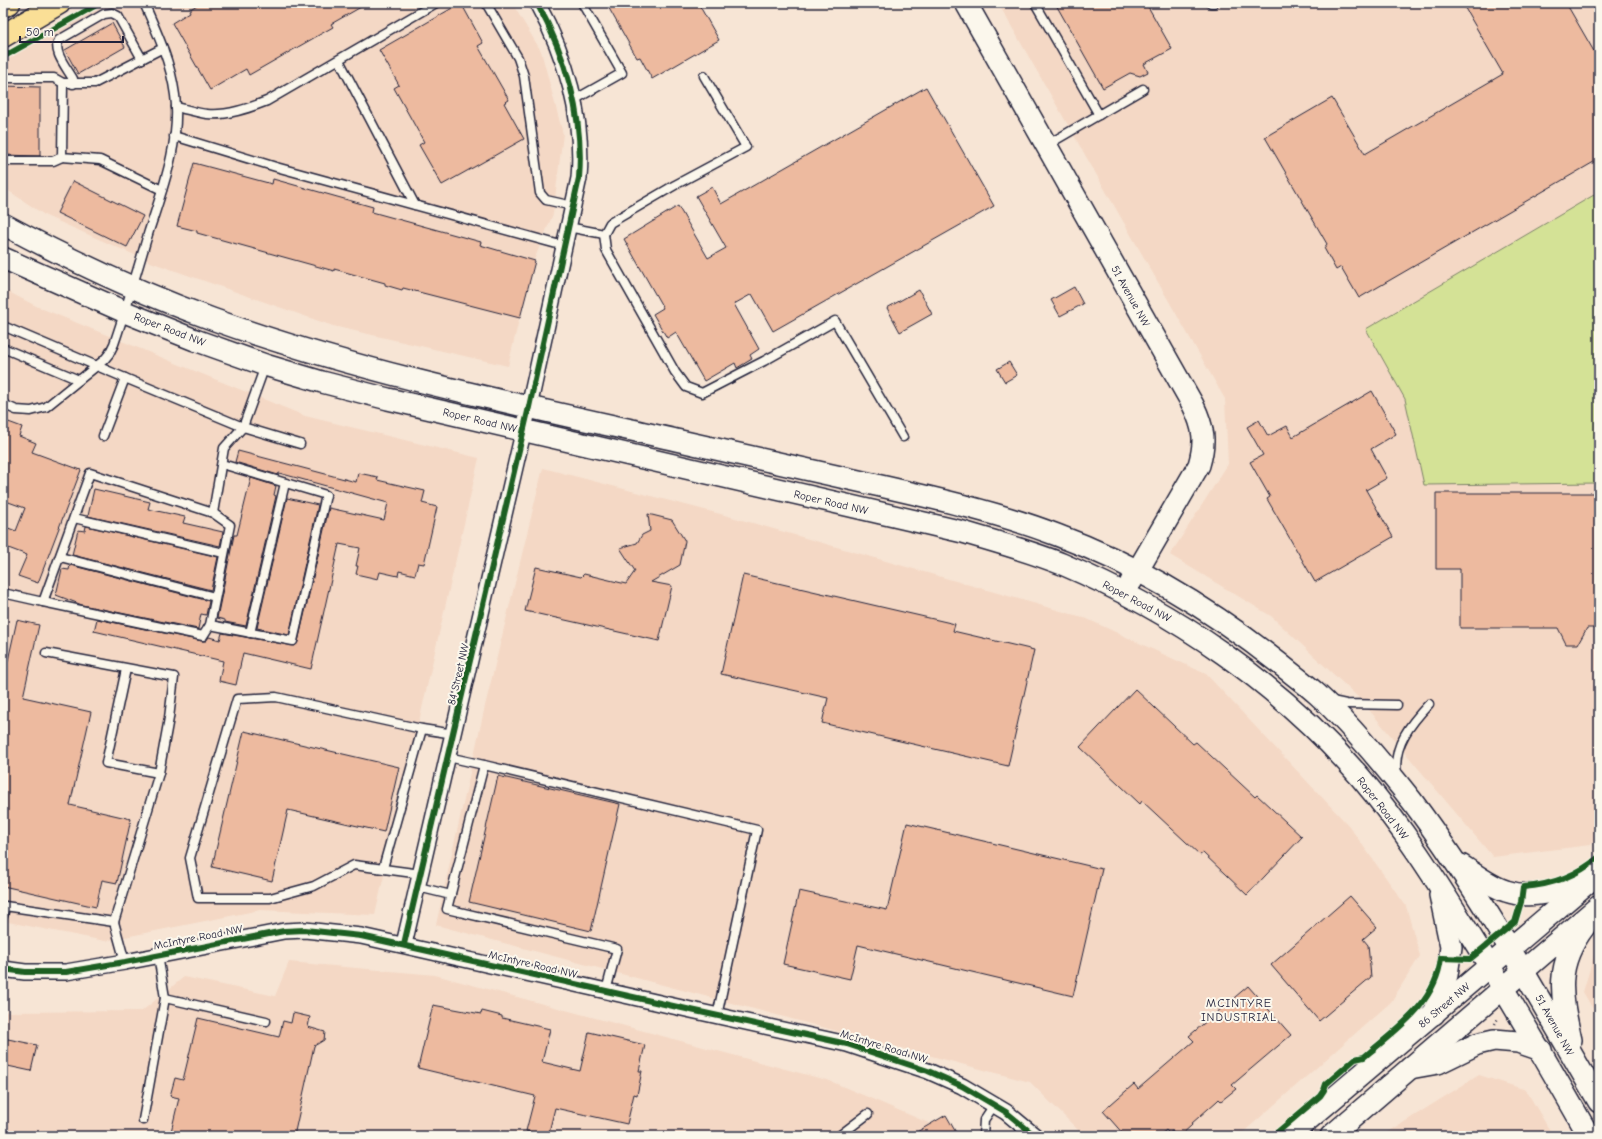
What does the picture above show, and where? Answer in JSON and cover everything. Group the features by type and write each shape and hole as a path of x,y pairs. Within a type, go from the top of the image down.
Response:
{"main road":[{"path":"3,6 9,3"},
{"path":"3,36 59,3"},
{"name":"51 Avenue NW","path":"969,4 1046,146 1193,405 1202,425 1204,443 1199,465 1125,593"},
{"path":"3,224 77,262 132,287 213,320 306,350 395,374 529,407 950,502 1058,535 1138,570 1218,618 1254,643 1316,693 1353,731 1400,786 1456,861 1510,949"},
{"name":"Roper Road NW","path":"3,258 40,276 125,312 265,365 388,399 975,536 1023,550 1060,564 1125,593 1174,621 1236,662 1273,691 1316,730 1360,777 1385,808 1436,881 1503,989"},
{"path":"1456,861 1484,880 1506,891 1522,894 1554,892 1596,875"},
{"name":"86 Street NW","path":"1288,1136 1351,1081 1434,1014 1596,875"},
{"path":"1434,1014 1447,975 1450,947 1436,881"},
{"path":"1330,1136 1599,907"},
{"path":"1575,1060 1562,990 1564,964 1570,950 1599,907"},
{"name":"51 Avenue NW","path":"1510,949 1533,986 1599,1102"},
{"path":"1503,989 1541,1050 1589,1136"},
{"path":"1409,1068 1438,1063 1477,1044 1494,1040 1518,1042 1541,1050"}],"street":[{"name":"84 Street NW","path":"404,944 529,407 579,178 581,156 580,135 574,100 561,55 537,3"},
{"name":"McIntyre Road NW","path":"3,969 43,973 66,972 124,962 262,934 298,930 361,936 404,944 606,991 847,1044 945,1077 994,1105 1035,1136"}],"lane":[{"path":"3,404 16,410 31,411 46,407 97,366 109,354 125,312 162,190 174,136 176,107 173,81 163,48 145,3"},
{"path":"176,107 212,115 248,108 268,101 436,3"},
{"path":"486,3 518,58 524,76 540,193 546,200 573,206"},
{"path":"574,100 622,73 582,3"},
{"path":"1035,3 1099,115"},
{"path":"73,84 73,79 58,51 56,45 57,42 104,14 112,13 118,16 142,59"},
{"path":"3,78 54,78 63,83 94,83 163,48"},
{"path":"339,60 415,205"},
{"path":"704,76 746,147 675,185 610,223 604,234 606,250 675,372 686,387 702,393 764,361 835,321 903,437"},
{"path":"62,157 63,83"},
{"path":"1046,146 1142,89"},
{"path":"174,136 276,167 564,246"},
{"path":"3,161 53,161 62,157 100,160 162,190"},
{"path":"568,227 604,234"},
{"path":"3,326 243,427 300,444"},
{"path":"3,348 79,380"},
{"path":"213,513 224,448 243,427 265,365"},
{"path":"103,436 124,378"},
{"path":"210,624 293,641 326,495 222,464"},
{"path":"3,593 43,602 203,636 210,624 230,525 213,513 90,473 43,602"},
{"path":"250,633 285,483"},
{"path":"74,518 224,553"},
{"path":"60,557 215,597"},
{"path":"46,653 174,677 169,718 158,773 114,922 124,962"},
{"path":"126,669 106,763 158,773"},
{"path":"1316,693 1333,701 1346,704 1397,705"},
{"path":"451,895 419,880 383,868 354,865 314,886 270,898 198,898 190,858 237,699 276,697 422,729 454,734"},
{"path":"1400,786 1396,763 1400,744 1411,724 1429,704"},
{"path":"383,868 422,729"},
{"path":"448,757 757,830 717,1016"},
{"path":"484,765 447,909 617,949 606,991"},
{"path":"3,916 5,906 114,922"},
{"path":"143,1120 165,998 158,955"},
{"path":"165,998 266,1020"},
{"path":"984,1136 984,1120 994,1105"},
{"path":"839,1136 868,1114"}],"shaded area":[{"path":"97,3 512,3 541,51 563,134 553,214 532,265 508,366 333,326 153,263 46,216 3,187 3,59"},
{"path":"998,3 1588,3 1599,22 1599,837 1590,845 1493,857 1359,698 1271,616 1170,555 1228,464 1225,399"},
{"path":"3,289 38,307 305,416 479,458 375,915 260,910 105,941 3,921"},
{"path":"543,468 728,516 1085,618 1206,674 1349,826 1406,906 1420,956 1391,1002 1239,1136 1084,1136 1030,1082 436,925 485,706"},
{"path":"1599,939 1599,1019 1583,992"},
{"path":"289,962 435,975 830,1081 959,1136 3,1136 3,1012 142,1011 184,977 275,996"},
{"path":"1479,1075 1526,1090 1553,1136 1382,1136"}],"green space":[{"path":"1599,192 1599,483 1424,485 1405,399 1366,329"}],"building":[{"path":"200,3 368,3 331,24 333,27 249,75 246,69 210,90 172,23 190,12 189,10"},
{"path":"461,3 483,43 478,46 509,100 504,103 524,139 442,185 419,145 424,142 394,88 399,85 379,50"},
{"path":"606,3 698,3 719,40 652,79 640,57 637,58"},
{"path":"1055,3 1146,3 1172,49 1144,64 1148,72 1140,76 1130,73 1103,88"},
{"path":"1462,3 1566,3 1599,60 1599,159 1359,298 1341,267 1336,270 1324,248 1327,244 1265,137 1332,98 1365,154 1503,74"},
{"path":"112,23 125,47 78,74 65,50"},
{"path":"3,86 40,87 40,156 3,155"},
{"path":"926,87 994,206 773,331 752,294 734,304 759,349 750,355 752,359 737,368 735,363 704,381 676,332 667,338 653,314 663,308 624,239 678,206 708,258 726,248 696,196 712,187 721,204"},
{"path":"194,163 272,184 273,179 373,207 372,212 481,242 480,245 535,261 520,318 403,288 402,290 385,285 385,283 334,269 334,271 197,233 197,231 177,226"},
{"path":"73,181 143,216 127,247 57,213"},
{"path":"1074,287 1083,304 1060,316 1051,300"},
{"path":"919,290 932,314 900,332 887,308"},
{"path":"1009,362 1017,375 1005,382 997,369"},
{"path":"1372,391 1396,434 1371,449 1387,478 1366,490 1393,537 1315,582 1267,499 1270,497 1250,462 1263,455 1247,427 1259,420 1268,436 1287,426 1293,437"},
{"path":"3,420 22,427 19,436 36,443 32,452 81,470 38,583 18,576 27,555 3,546 3,526 16,531 25,508 3,500"},
{"path":"238,451 356,482 358,473 378,477 377,480 425,491 422,503 437,507 424,564 418,563 415,575 399,571 398,576 380,572 378,579 356,574 358,566 356,566 360,548 339,544 311,669 243,653 236,685 219,681 223,661 94,631 97,619 202,641 206,641 209,637 220,640 222,633 295,646 298,642 329,508 384,520 388,503 279,473 278,475 235,462"},
{"path":"251,478 276,486 274,495 276,496 246,626 225,622 225,620 217,618 234,535 237,535"},
{"path":"94,489 150,502 148,509 185,517 183,523 223,532 220,546 88,516"},
{"path":"1436,493 1599,493 1599,628 1587,628 1578,644 1566,644 1558,628 1460,628 1460,569 1436,569"},
{"path":"287,498 318,505 289,635 257,628"},
{"path":"648,514 672,520 685,541 680,565 651,582 672,586 659,641 525,611 536,567 581,577 584,574 626,584 635,571 620,548 637,543 642,535 650,531"},
{"path":"86,526 218,557 211,590 72,555 78,530 85,531"},
{"path":"70,565 209,601 206,615 201,614 198,629 82,605 56,595 62,569 69,570"},
{"path":"743,575 955,624 953,631 1034,650 1008,766 822,723 828,698 721,674"},
{"path":"17,620 39,625 23,697 91,712 70,805 131,819 117,883 102,880 96,907 3,886 3,683"},
{"path":"1135,689 1193,744 1196,742 1255,797 1257,795 1302,837 1247,895 1203,853 1200,855 1142,801 1140,804 1080,747"},
{"path":"244,731 399,767 384,832 288,810 272,881 212,867"},
{"path":"498,776 620,804 591,931 469,902"},
{"path":"907,823 1102,869 1073,996 858,945 850,979 783,964 799,891 887,910"},
{"path":"1350,896 1377,927 1363,939 1368,945 1371,977 1319,1021 1271,965"},
{"path":"1248,986 1291,1035 1232,1085 1236,1089 1221,1101 1219,1099 1180,1136 1176,1136 1172,1131 1169,1133 1166,1130 1159,1136 1125,1136 1103,1111 1134,1084 1138,1089 1194,1041 1189,1036"},
{"path":"433,1005 481,1014 482,1011 502,1016 502,1018 550,1029 542,1062 580,1071 589,1032 645,1045 639,1071 642,1071 637,1095 634,1094 627,1124 555,1108 548,1136 526,1131 535,1096 418,1068"},
{"path":"293,1013 310,1017 308,1027 325,1032 324,1040 314,1046 294,1136 265,1136 252,1133 252,1136 170,1136 179,1098 170,1096 175,1078 183,1080 198,1018 279,1037 283,1021 291,1023"},
{"path":"3,1038 37,1045 31,1071 3,1065"},
{"path":"946,1115 958,1136 910,1136"}],"cycle path":[{"path":"3,57 100,3"},
{"path":"404,944 529,407 579,178 579,132 571,88 556,44 537,3"},
{"path":"1273,1136 1320,1096 1326,1084 1355,1059 1364,1057 1405,1022 1425,1000 1438,973 1441,958 1470,959 1515,922 1521,902 1523,887 1554,882 1573,874 1591,864 1599,857"},
{"path":"3,969 25,972 66,972 284,931 305,930 361,936 847,1044 928,1071 962,1086 1006,1112 1035,1136"}],"district":[{"name":"MCINTYRE INDUSTRIAL","path":"1239,1010"}]}
